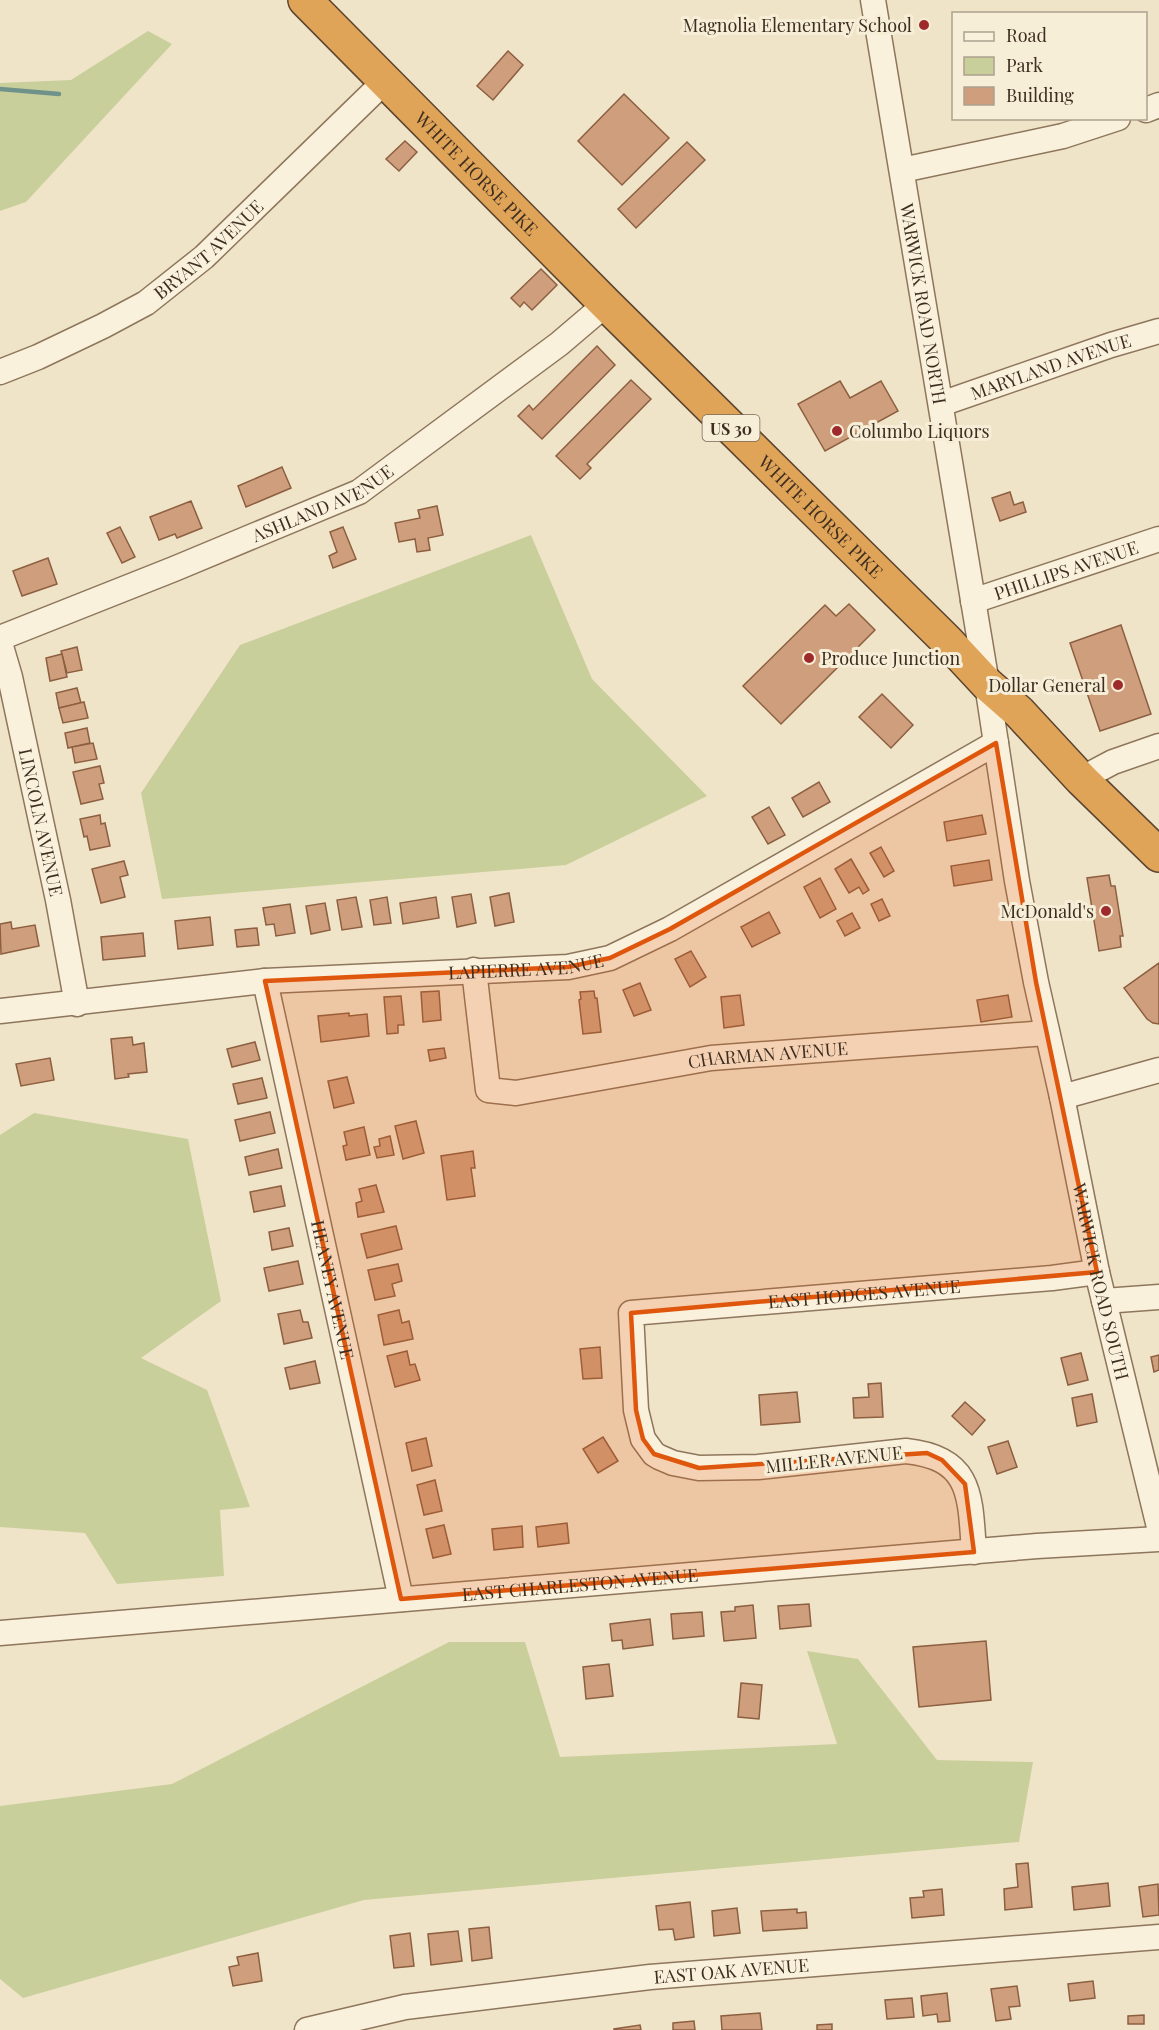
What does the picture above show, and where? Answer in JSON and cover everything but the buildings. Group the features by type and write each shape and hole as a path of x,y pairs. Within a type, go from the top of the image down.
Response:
{"highway":[{"name":"WHITE HORSE PIKE","path":"305,0 606,304 939,633 987,684 1019,712 1081,779 1159,855"}],"street":[{"name":"WARWICK ROAD NORTH","path":"873,0 987,684 1017,882 1047,1033"},
{"name":"BRYANT AVENUE","path":"0,372 75,340 146,303 204,257 385,81"},
{"path":"902,170 1063,136 1112,120"},
{"name":"ASHLAND AVENUE","path":"0,638 359,492 559,344 606,304"},
{"name":"MARYLAND AVENUE","path":"941,404 1111,345 1159,331"},
{"name":"PHILLIPS AVENUE","path":"973,601 1159,539"},
{"name":"LINCOLN AVENUE","path":"0,643 10,677 58,900 77,1004"},
{"name":"LAPIERRE AVENUE","path":"0,1011 265,981 568,967 610,958 670,929 996,743"},
{"path":"1081,779 1113,762 1159,746"},
{"name":"CHARMAN AVENUE","path":"474,970 488,1090 516,1093 711,1058 1047,1033"},
{"name":"HEANEY AVENUE","path":"265,981 401,1599"},
{"name":"WARWICK ROAD SOUTH","path":"1047,1033 1097,1272 1159,1527"},
{"path":"1062,1097 1159,1070"},
{"name":"EAST HODGES AVENUE","path":"659,1457 654,1454 644,1439 636,1410 632,1313 1040,1279 1097,1272"},
{"path":"1104,1301 1159,1297"},
{"name":"MILLER AVENUE","path":"659,1457 673,1464 699,1468 758,1467 906,1451 927,1453 942,1460 956,1472 965,1484 969,1496 974,1552"},
{"name":"EAST CHARLESTON AVENUE","path":"0,1633 1037,1546 1159,1539"},
{"name":"EAST OAK AVENUE","path":"307,2030 405,2007 650,1977 1159,1937"}],"highlighted area":[{"path":"996,743 1036,982 1097,1272 631,1313 636,1410 643,1439 654,1454 699,1468 927,1453 942,1460 965,1484 974,1552 401,1599 265,981 568,967 610,958 670,929"}],"green space":[{"path":"148,31 172,44 26,202 0,211 0,83 71,80"},
{"path":"531,535 592,679 707,796 566,865 162,899 141,793 240,645"},
{"path":"34,1113 188,1139 221,1301 141,1358 207,1390 250,1507 220,1510 224,1576 117,1584 85,1533 0,1527 0,1135"},
{"path":"449,1642 525,1642 560,1757 837,1744 807,1651 858,1659 937,1760 1033,1762 1019,1842 364,1900 23,1998 0,1979 0,1806 172,1784"}],"waterway":[{"path":"0,89 59,94"}],"place":[{"name":"Magnolia Elementary School","path":"924,25"},
{"name":"Columbo Liquors","path":"837,431"},
{"name":"Produce Junction","path":"809,658"},
{"name":"Dollar General","path":"1118,685"},
{"name":"McDonald's","path":"1106,911"}]}
